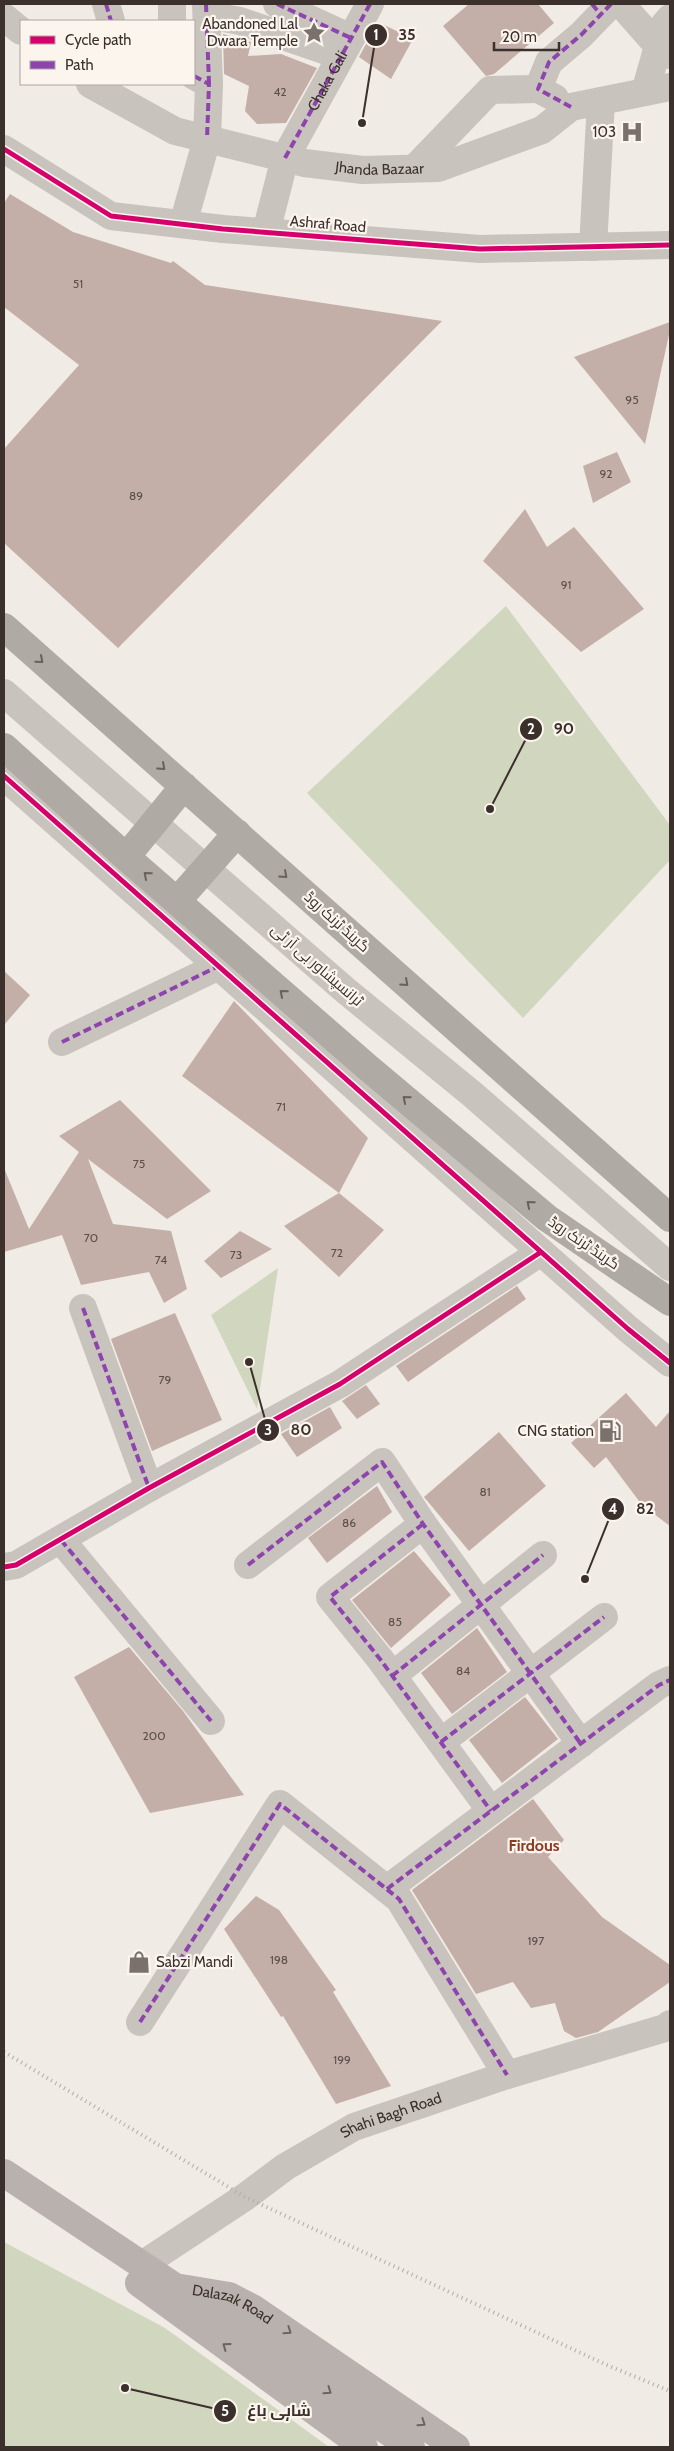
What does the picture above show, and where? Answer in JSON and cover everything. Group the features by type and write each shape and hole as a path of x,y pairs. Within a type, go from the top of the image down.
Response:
{"highway":[{"name":"گرینڈ ٹرنک روڈ","path":"4,627 180,791 670,1218"},
{"name":"گرینڈ ٹرنک روڈ","path":"4,747 126,857 359,1060 547,1218 670,1302"},
{"path":"126,857 180,791"},
{"path":"177,901 234,837"}],"main road":[{"name":"Dalazak Road","path":"4,2173 175,2287 229,2296 254,2309 456,2447"},
{"name":"Dalazak Road","path":"4,2189 110,2262 364,2447"},
{"path":"175,2287 411,2447"}],"street":[{"path":"106,4 111,20"},
{"path":"172,4 172,20"},
{"path":"277,4 346,47"},
{"name":"Chaka Gali","path":"266,232 285,158 370,4"},
{"path":"538,89 549,62 606,7 664,51"},
{"path":"184,224 207,139 202,80 207,9 240,21 346,47"},
{"path":"4,18 20,30"},
{"path":"658,89 664,51 664,26 670,18"},
{"name":"Jhanda Bazaar","path":"92,85 175,131 285,158 363,170 438,168 542,130 571,107 658,89"},
{"path":"415,168 490,90 538,89 571,107"},
{"path":"593,247 601,101"},
{"name":"Ashraf Road","path":"4,149 110,216 266,232 480,249 670,245"},
{"name":"ٹرانسپشاور بی آر ٹی","path":"4,693 345,990 472,1094 670,1267"},
{"path":"4,776 628,1329 670,1363"},
{"path":"62,1042 219,966"},
{"name":"ٹرانسپشاور بی آر ٹی","path":"634,1235 670,1281"},
{"path":"4,1568 16,1565 149,1488 340,1384 541,1252"},
{"path":"83,1308 149,1488"},
{"path":"248,1565 382,1462 423,1524 581,1744"},
{"path":"423,1524 330,1598 392,1676 491,1811"},
{"path":"61,1540 211,1721"},
{"path":"392,1676 543,1555"},
{"path":"441,1742 604,1617"},
{"path":"387,1889 659,1685 670,1680"},
{"path":"140,2022 280,1804 399,1899 507,2075"},
{"name":"Shahi Bagh Road","path":"142,2265 245,2197 285,2167 354,2128 507,2075 575,2057 665,2028 670,2024"}],"green space":[{"path":"506,606 670,825 670,860 523,1018 307,793"},
{"path":"278,1268 257,1409 211,1315"},
{"path":"4,2242 165,2328 329,2447 4,2447"}],"building":[{"path":"469,4 538,4 554,23 494,74 486,76 443,26"},
{"path":"378,22 413,39 391,79 359,57"},
{"path":"223,34 251,42 248,56 281,54 317,68 286,123 257,124 245,111 249,86 224,74"},
{"path":"10,194 73,232 171,263 173,261 205,285 442,321 118,648 4,543 4,449 79,365 4,307 4,203"},
{"path":"670,322 670,330 645,444 574,357"},
{"path":"617,452 631,482 593,503 583,466"},
{"path":"525,509 547,547 574,527 644,609 581,652 483,561"},
{"path":"4,971 30,995 4,1025"},
{"path":"234,1001 368,1138 339,1193 182,1076"},
{"path":"120,1100 211,1191 167,1219 88,1159 113,1224 171,1231 187,1289 164,1303 149,1272 81,1285 62,1235 4,1252 4,1168 29,1229 79,1152 59,1136"},
{"path":"339,1193 384,1230 339,1277 284,1226"},
{"path":"240,1231 272,1249 221,1278 204,1261"},
{"path":"517,1286 526,1299 408,1382 396,1366"},
{"path":"175,1313 222,1420 152,1451 111,1339"},
{"path":"366,1385 380,1404 357,1419 342,1401"},
{"path":"626,1393 656,1427 670,1411 670,1526 642,1505 606,1457 594,1468 571,1443"},
{"path":"330,1407 342,1428 297,1457 281,1434"},
{"path":"499,1432 546,1486 469,1551 424,1497"},
{"path":"377,1486 392,1512 327,1563 308,1538"},
{"path":"414,1551 451,1595 391,1648 352,1600"},
{"path":"477,1628 507,1672 452,1714 421,1673"},
{"path":"129,1647 183,1711 244,1795 150,1813 74,1677"},
{"path":"525,1697 558,1739 502,1783 469,1740"},
{"path":"533,1799 564,1840 548,1857 602,1917 670,1965 670,1982 598,2032 576,2038 564,2031 555,2003 531,2008 513,1982 476,1994 412,1890"},
{"path":"256,1896 279,1910 336,1990 333,1992 391,2086 336,2104 283,2016 281,2017 224,1929"}],"railway":[{"path":"4,2052 245,2197 609,2366 670,2391"}],"marked path":[{"path":"106,4 111,20"},
{"path":"206,4 209,84"},
{"path":"277,4 351,38"},
{"path":"285,158 370,4"},
{"path":"592,4 601,15"},
{"path":"571,107 538,89 549,62 581,35 611,4"},
{"path":"195,77 209,84 207,139"},
{"path":"62,1042 219,966"},
{"path":"83,1308 149,1488"},
{"path":"248,1565 382,1462 423,1524 581,1744"},
{"path":"423,1524 330,1597 380,1659 491,1811"},
{"path":"61,1540 211,1721"},
{"path":"392,1676 543,1555"},
{"path":"441,1742 604,1617"},
{"path":"387,1889 659,1685 670,1680"},
{"path":"140,2022 280,1804 399,1899 507,2075"}],"cycle path":[{"path":"4,149 111,216 223,229 480,249 670,245"},
{"path":"4,776 628,1329 670,1363"},
{"path":"4,1567 16,1565 149,1488 340,1384 541,1252"}],"place":[{"name":"Abandoned Lal Dwara Temple","path":"314,33"},
{"name":"35","path":"362,123"},
{"name":"103","path":"632,132"},
{"name":"90","path":"490,809"},
{"name":"80","path":"249,1362"},
{"name":"CNG station","path":"610,1431"},
{"name":"82","path":"585,1579"},
{"name":"Sabzi Mandi","path":"139,1962"},
{"name":"شاہی باغ","path":"125,2388"}],"district":[{"name":"Firdous","path":"534,1845"}]}
